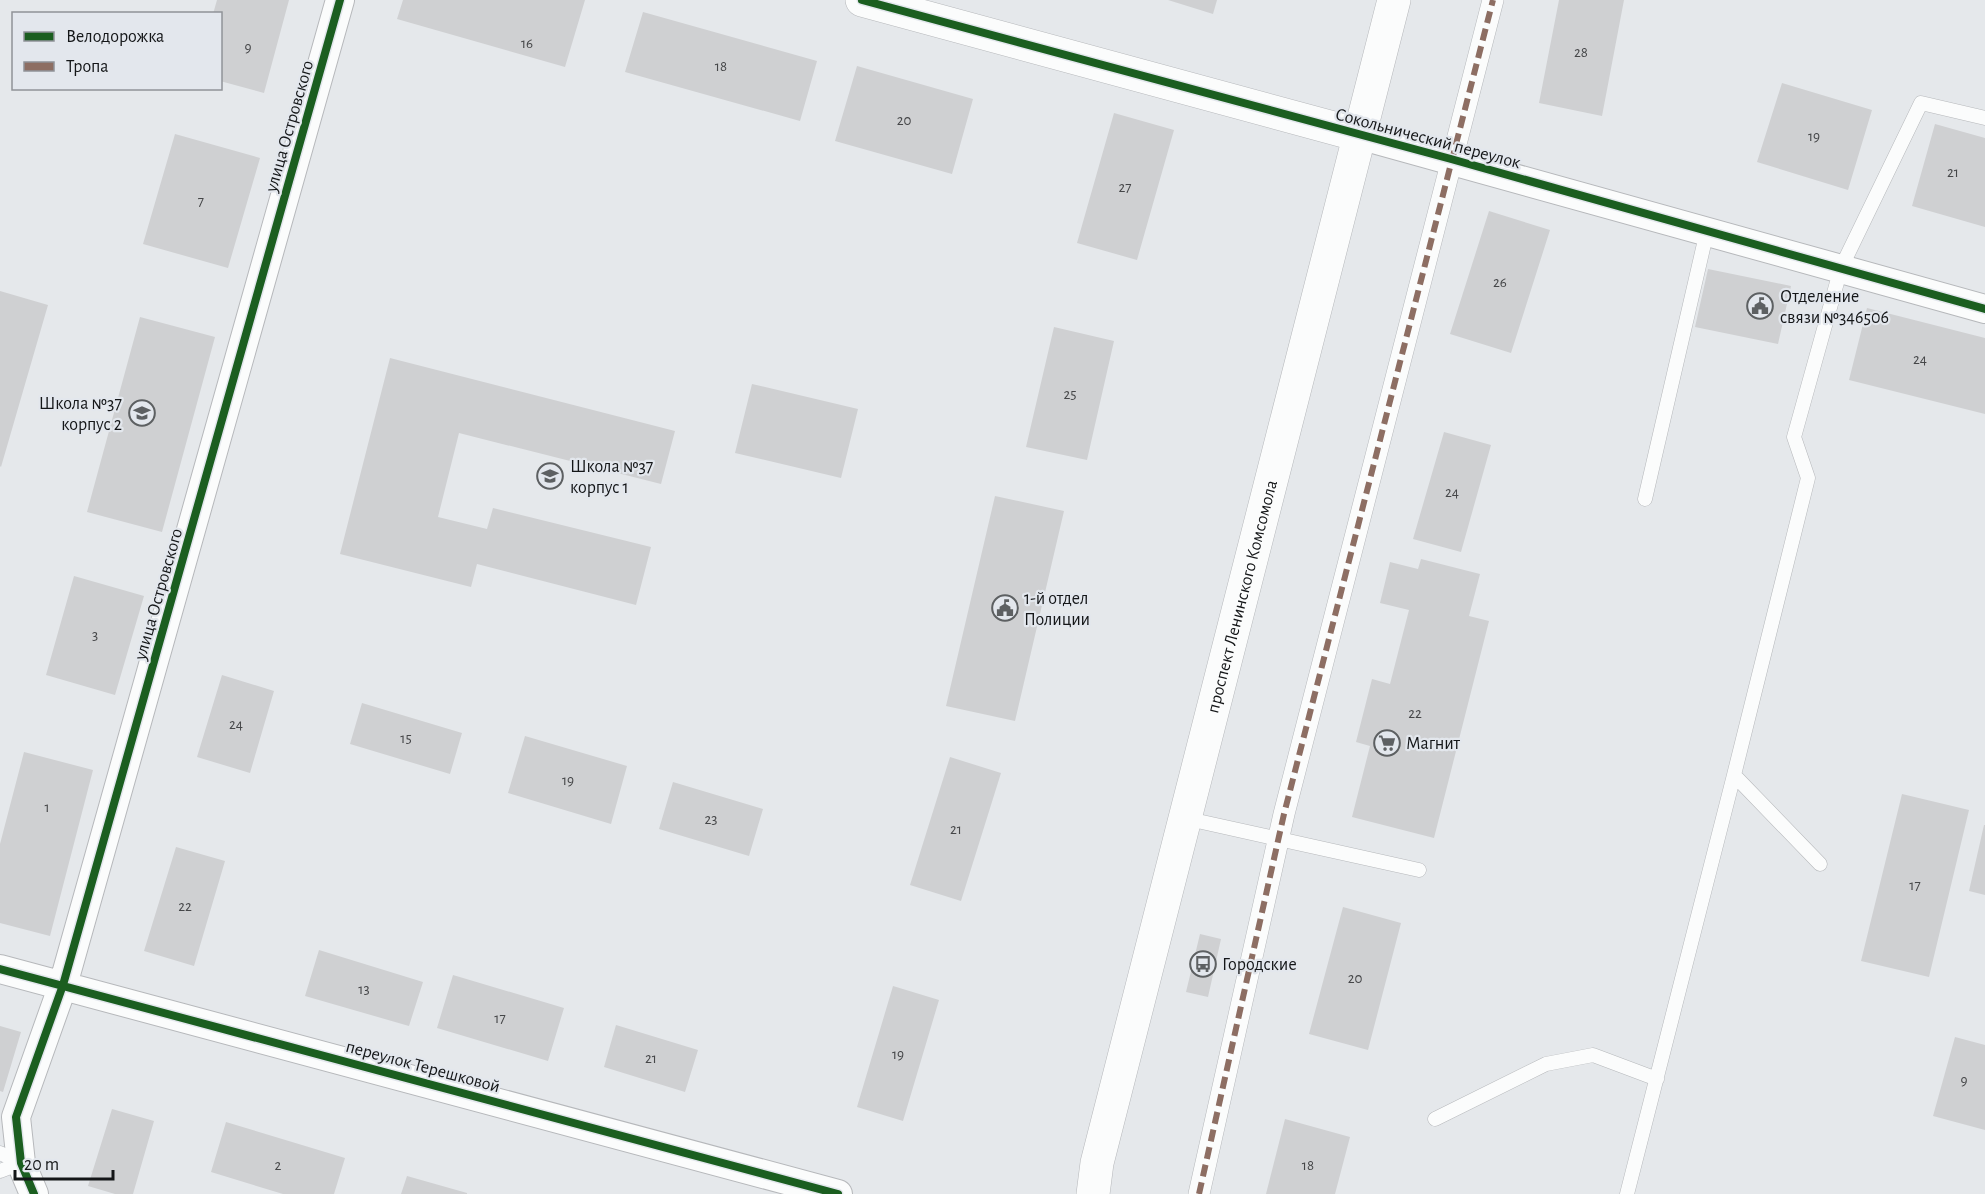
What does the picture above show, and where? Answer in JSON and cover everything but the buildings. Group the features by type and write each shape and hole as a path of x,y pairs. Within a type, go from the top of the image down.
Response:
{"main road":[{"name":"Сокольнический переулок","path":"862,0 1359,135"},
{"name":"проспект Ленинского Комсомола","path":"1094,1194 1097,1163 1394,0"}],"street":[{"name":"улица Островского","path":"34,1194 7,1162 16,1117 63,985 340,0"},
{"path":"1199,1194 1278,840 1493,0"},
{"name":"Сокольнический переулок","path":"1359,135 1985,309"},
{"name":"переулок Терешковой","path":"0,969 838,1194"}],"lane":[{"path":"1628,1194 1808,478 1794,437 1841,268 1922,103 1985,118"},
{"path":"1645,499 1707,231"},
{"path":"1734,775 1820,864"},
{"path":"1184,818 1419,870"},
{"path":"1435,1119 1546,1064 1593,1055 1657,1079"}],"marked path":[{"path":"1199,1194 1284,814 1493,0"}],"cycle path":[{"path":"34,1194 21,1163 16,1117 63,985 340,0"},
{"path":"862,0 1451,159 1985,309"},
{"path":"0,969 838,1194"}],"place":[{"name":"Отделение связи №346506","path":"1760,306"},
{"name":"Школа №37 корпус 2","path":"142,413"},
{"name":"Школа №37 корпус 1","path":"550,476"},
{"name":"1-й отдел Полиции","path":"1005,608"},
{"name":"Магнит","path":"1387,743"},
{"name":"Городские","path":"1203,964"}]}
